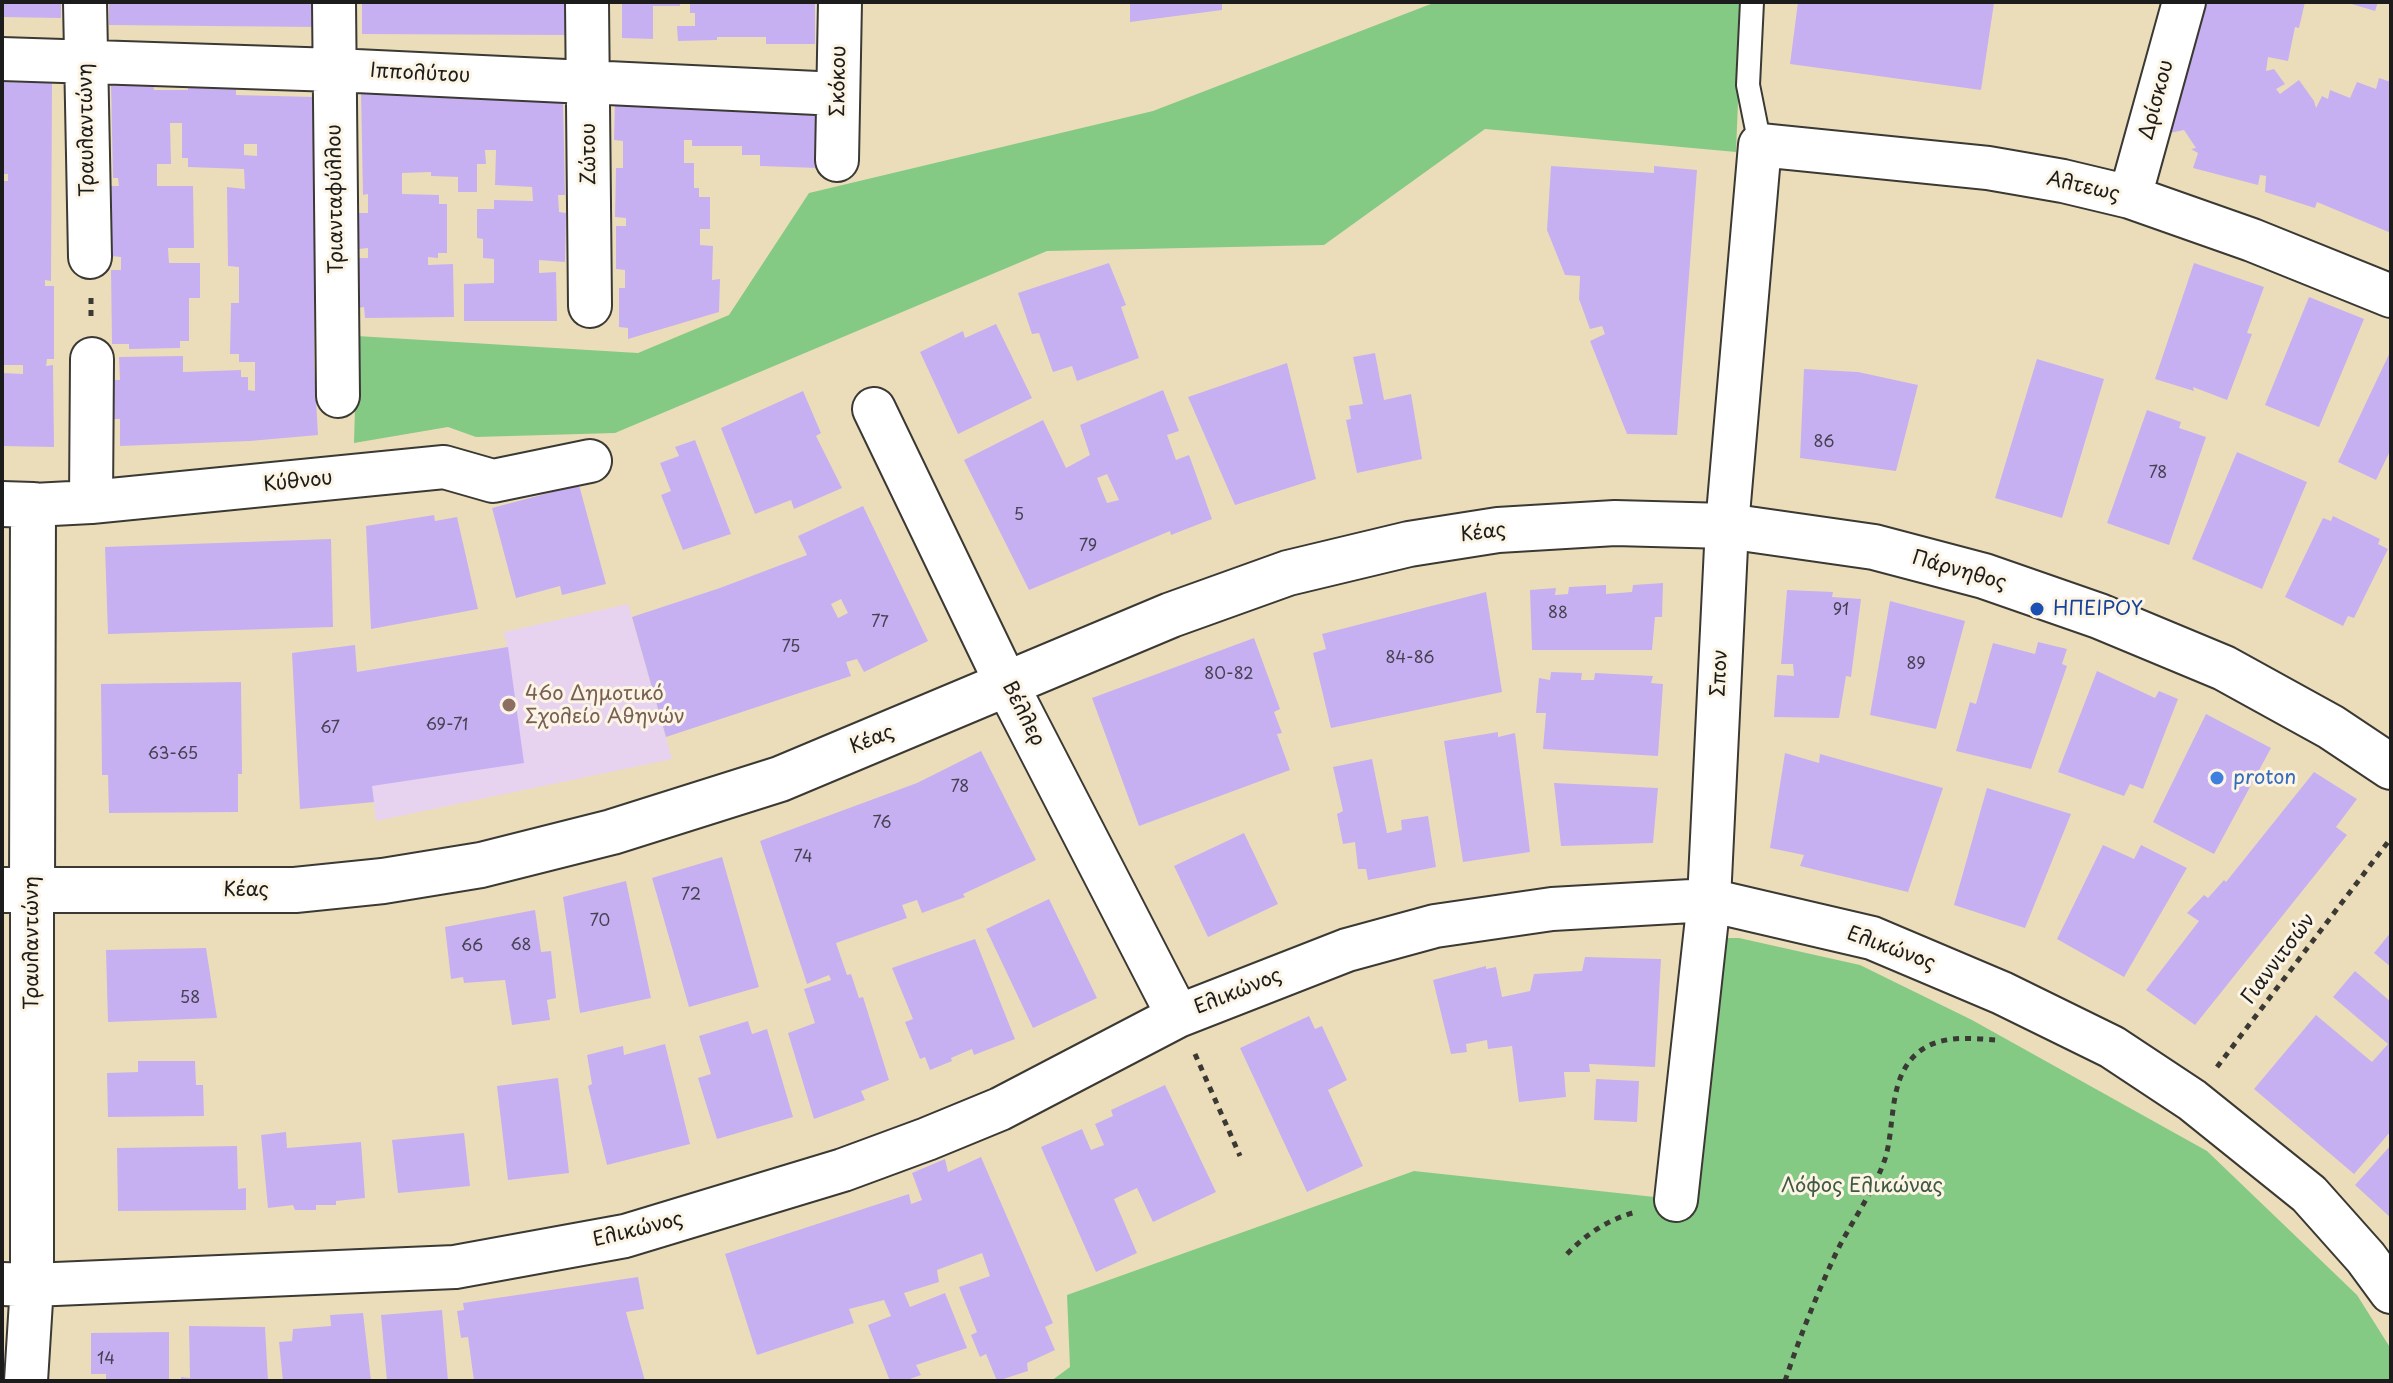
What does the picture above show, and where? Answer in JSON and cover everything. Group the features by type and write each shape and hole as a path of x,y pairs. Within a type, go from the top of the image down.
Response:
{"street":[{"name":"Τραυλαντώνη","path":"85,2 90,257"},
{"name":"Τριανταφύλλου","path":"334,2 338,396"},
{"name":"Ζώτου","path":"587,2 590,306"},
{"name":"Σκόκου","path":"837,160 840,2"},
{"name":"Δρίσκου","path":"2130,197 2184,2"},
{"name":"Ιππολύτου","path":"2,59 335,70 838,94"},
{"name":"Αλτεως","path":"1760,145 1988,168 2130,197 2252,240 2391,296"},
{"name":"Σπον","path":"1676,1200 1709,900 1727,526 1760,145"},
{"path":"91,502 92,359"},
{"name":"Βέλλερ","path":"874,409 1007,685 1178,1016"},
{"name":"Κύθνου","path":"18,505 91,502 444,467 493,481 590,461"},
{"name":"Τραυλαντώνη","path":"18,505 17,1285 26,1381"},
{"name":"Κέας","path":"17,891 295,890 383,881 481,865 612,832 780,779 1171,615 1288,573 1409,544 1498,530 1615,523 1727,526"},
{"name":"Πάρνηθος","path":"1727,526 1874,547 1984,576 2099,616 2224,668 2331,727 2391,767"},
{"name":"Ελικώνος","path":"17,1285 455,1267 625,1236 843,1170 927,1139 1000,1109 1178,1016 1347,950 1435,926 1552,909 1709,900 1872,938 2002,993 2112,1047 2192,1100 2309,1194 2366,1258 2391,1292"}],"lane":[{"path":"1752,2 1748,85 1760,145"}],"path":[{"path":"90,257 92,359"},
{"name":"Γιαννιτσών","path":"2192,1100 2391,838"},
{"path":"1178,1016 1240,1156"},
{"path":"1785,1381 1805,1321 1884,1160 1895,1093 1905,1068 1920,1051 1943,1040 2009,1041"},
{"path":"1567,1254 1583,1237 1619,1216 1676,1200"}],"shaded area":[{"name":"46ο Δημοτικό Σχολείο Αθηνών","path":"628,604 672,759 376,821 357,672 507,647 504,632"}],"green space":[{"path":"1436,2 1742,2 1736,152 1485,129 1324,245 1047,251 615,433 476,437 448,427 354,443 357,336 638,353 729,315 809,193 1153,111"},
{"name":"Λόφος Ελικώνας","path":"1685,938 1739,938 1860,965 1972,1020 2207,1151 2357,1295 2391,1349 2391,1381 1051,1381 1070,1367 1067,1295 1414,1171 1664,1198"}],"building":[{"path":"2,2 61,2 61,18 2,17"},
{"path":"109,2 316,2 316,27 109,25"},
{"path":"362,2 567,2 567,35 362,34"},
{"path":"622,2 680,2 680,6 653,6 653,39 622,38"},
{"path":"690,2 815,2 815,44 766,44 766,37 678,41 677,26 695,26 695,13 690,13"},
{"path":"1130,2 1222,2 1222,10 1130,22"},
{"path":"1798,2 1994,3 1981,90 1790,64"},
{"path":"2207,2 2305,2 2299,28 2295,27 2288,61 2268,57 2266,71 2274,69 2285,84 2276,89 2280,94 2299,80 2316,108 2322,96 2328,99 2330,90 2350,98 2357,82 2376,89 2379,78 2391,82 2391,233 2317,202 2315,208 2265,192 2266,176 2260,175 2258,185 2193,168 2198,153 2191,149 2196,148 2184,130 2170,133"},
{"path":"2345,2 2378,2 2375,11"},
{"path":"2,82 52,83 51,281 45,280 45,286 54,286 54,359 47,359 46,366 53,365 54,447 2,446 2,373 23,374 23,365 2,365 2,181 8,181 8,174 2,174"},
{"path":"153,82 154,90 188,90 188,84 236,85 236,95 314,97 314,364 318,435 120,446 120,419 114,419 113,380 120,380 119,357 183,356 183,372 241,370 241,377 248,377 248,390 255,391 255,362 239,362 239,354 230,354 231,303 239,303 239,267 228,266 227,187 245,189 244,169 188,167 188,158 182,158 182,123 170,123 171,164 157,164 157,186 193,186 194,248 168,248 169,263 200,263 200,298 189,298 189,341 180,341 180,348 129,349 129,344 112,344 111,270 121,270 121,257 111,256 111,186 119,186 118,178 113,178 111,83","holes":["244,144 257,144 257,156 244,155"]},
{"path":"361,92 563,102 565,195 558,195 559,212 566,213 565,262 539,260 539,273 556,272 557,321 464,321 464,284 494,283 494,259 483,258 483,239 477,238 477,209 494,209 494,200 533,201 532,187 495,185 496,150 485,150 486,164 477,164 477,192 458,192 458,177 431,176 431,172 402,173 402,194 439,195 439,204 447,204 447,253 438,253 438,258 428,257 428,265 453,264 454,317 365,318 364,307 357,308 357,258 368,258 368,248 359,249 359,213 368,213 368,194 363,195"},
{"path":"615,100 819,100 818,168 760,166 760,155 742,155 742,146 692,146 692,140 684,140 684,163 694,163 694,188 699,188 699,197 710,197 710,229 700,229 700,245 713,246 712,280 720,279 719,312 628,339 628,328 619,327 619,288 625,288 625,270 616,269 616,226 626,226 626,218 615,217 616,168 623,168 623,141 614,140"},
{"path":"1551,166 1654,173 1654,166 1697,170 1677,435 1627,434 1590,341 1605,334 1602,326 1590,329 1579,299 1580,276 1565,275 1547,230"},
{"path":"1109,263 1126,305 1121,307 1139,358 1077,381 1072,366 1053,372 1039,333 1032,334 1018,293"},
{"path":"2194,263 2264,287 2247,333 2252,334 2227,400 2193,387 2194,391 2155,379"},
{"path":"2309,297 2364,319 2319,427 2265,405"},
{"path":"996,324 1032,398 958,434 920,352 963,331 965,338"},
{"path":"2391,350 2391,449 2376,480 2338,462"},
{"path":"1375,353 1384,400 1411,394 1422,459 1357,473 1346,420 1351,419 1349,406 1363,404 1353,357"},
{"path":"2037,359 2104,379 2062,518 1995,498"},
{"path":"1287,363 1316,479 1235,505 1188,397"},
{"path":"1804,369 1858,372 1918,385 1896,471 1800,458"},
{"path":"1163,390 1179,431 1167,435 1176,460 1189,455 1212,519 1171,535 1170,531 1029,590 964,460 1043,420 1066,468 1090,455 1080,425","holes":["1107,474 1119,500 1107,503 1097,478"]},
{"path":"803,391 821,433 816,436 842,488 794,509 791,500 755,514 721,428"},
{"path":"2147,410 2181,422 2179,428 2206,437 2169,545 2107,523"},
{"path":"695,440 731,534 683,550 661,495 671,491 660,463 679,456 675,447"},
{"path":"2237,452 2307,482 2262,589 2192,559"},
{"path":"579,485 606,584 562,595 560,586 516,598 492,508"},
{"path":"863,506 928,641 864,672 857,659 846,662 851,676 666,737 632,617 807,555 798,536","holes":["841,599 848,613 838,618 831,604"]},
{"path":"434,515 435,521 457,517 478,609 371,629 366,526"},
{"path":"2333,516 2380,539 2378,544 2388,549 2354,618 2348,616 2343,626 2285,597 2323,518 2331,521"},
{"path":"331,539 333,627 108,634 105,547"},
{"path":"1663,583 1662,617 1655,617 1652,650 1532,650 1530,590 1556,588 1555,595 1568,594 1569,587 1606,585 1606,594 1632,592 1633,585"},
{"path":"1787,590 1833,592 1832,597 1861,599 1851,677 1846,676 1839,718 1774,717 1777,675 1794,676 1793,664 1781,664"},
{"path":"1486,592 1502,692 1331,728 1313,653 1326,649 1322,634"},
{"path":"1890,601 1965,621 1936,729 1870,715"},
{"path":"1254,638 1280,709 1274,712 1282,733 1277,734 1290,770 1139,826 1092,698"},
{"path":"2038,642 2067,649 2062,664 2067,666 2031,769 1956,751 1970,702 1976,704 1993,643 2035,654"},
{"path":"355,645 357,672 508,647 524,763 372,786 374,802 300,809 292,653"},
{"path":"2097,671 2155,698 2159,691 2178,699 2143,789 2130,784 2124,796 2058,772"},
{"path":"1551,672 1582,673 1581,680 1594,680 1595,673 1653,676 1651,683 1663,684 1658,756 1543,749 1546,713 1536,713 1539,678 1550,680"},
{"path":"241,682 242,774 238,774 238,812 109,813 108,775 102,775 101,684"},
{"path":"2206,714 2271,748 2214,854 2153,822"},
{"path":"1498,732 1498,737 1515,733 1530,852 1463,862 1444,741"},
{"path":"981,751 1036,860 963,894 965,897 922,913 917,900 902,905 907,918 836,943 847,975 851,974 859,998 863,997 889,1080 861,1091 865,1100 814,1119 788,1033 815,1023 804,989 831,980 829,975 807,984 760,841 917,783"},
{"path":"1785,753 1819,763 1820,754 1943,788 1908,892 1800,866 1804,855 1770,848"},
{"path":"1372,759 1387,833 1402,830 1401,820 1428,816 1436,867 1368,880 1366,869 1358,869 1355,842 1343,844 1337,814 1343,811 1333,767"},
{"path":"2314,772 2357,799 2336,827 2347,835 2195,1025 2146,990 2199,921 2187,913 2204,895 2208,898 2224,880 2226,882"},
{"path":"1554,783 1658,788 1653,843 1561,846"},
{"path":"1987,788 2071,814 2025,928 1954,905"},
{"path":"1244,833 1278,904 1208,937 1174,866"},
{"path":"2103,845 2134,859 2141,845 2187,868 2124,977 2057,939"},
{"path":"722,857 759,987 689,1007 652,878"},
{"path":"626,881 651,998 580,1013 563,897"},
{"path":"1049,899 1097,998 1033,1028 986,929"},
{"path":"535,910 541,952 551,951 556,998 547,1000 550,1020 512,1025 505,980 464,983 463,977 451,979 445,927"},
{"path":"2391,932 2391,967 2374,953"},
{"path":"975,939 1015,1039 974,1055 972,1049 930,1070 925,1057 920,1059 905,1022 913,1019 892,968"},
{"path":"206,948 217,1018 108,1022 106,950"},
{"path":"1585,957 1661,959 1655,1067 1589,1064 1590,1072 1564,1072 1566,1097 1519,1102 1512,1046 1488,1049 1487,1040 1466,1044 1467,1052 1451,1054 1433,980 1486,966 1486,969 1496,967 1502,997 1530,991 1534,974 1582,971"},
{"path":"2355,971 2391,1002 2391,1131 2354,1174 2254,1089 2316,1015 2372,1062 2388,1044 2333,997"},
{"path":"1309,1016 1315,1029 1322,1026 1347,1080 1328,1090 1363,1166 1307,1192 1240,1048"},
{"path":"748,1021 752,1034 767,1029 793,1117 717,1139 698,1078 711,1074 699,1036"},
{"path":"665,1044 690,1144 607,1165 588,1086 592,1084 587,1055 623,1046 624,1055"},
{"path":"138,1061 195,1061 196,1085 203,1085 204,1116 108,1117 107,1073 138,1072"},
{"path":"558,1078 569,1173 508,1180 497,1086"},
{"path":"1596,1079 1639,1081 1637,1122 1594,1120"},
{"path":"1165,1085 1216,1192 1153,1222 1137,1188 1114,1199 1137,1253 1096,1272 1041,1147 1082,1129 1091,1150 1104,1145 1095,1124 1113,1116 1111,1110"},
{"path":"286,1132 287,1148 361,1142 365,1198 336,1201 336,1205 316,1205 316,1210 295,1210 293,1205 268,1208 261,1135"},
{"path":"464,1133 470,1186 398,1193 392,1140"},
{"path":"2391,1145 2391,1218 2355,1185"},
{"path":"237,1146 238,1189 246,1188 246,1210 118,1211 117,1148"},
{"path":"981,1157 1053,1323 1045,1327 1055,1350 1027,1363 1028,1371 997,1381 986,1354 980,1357 971,1335 977,1332 959,1287 990,1276 982,1253 937,1270 939,1282 904,1293 910,1307 945,1293 967,1348 916,1365 921,1375 904,1381 890,1381 868,1325 891,1316 884,1300 849,1309 854,1323 757,1355 725,1254 909,1194 911,1204 922,1200 912,1173 945,1159 948,1172"},
{"path":"638,1277 644,1309 626,1312 645,1381 474,1381 468,1337 461,1338 457,1311 464,1310 463,1303"},
{"path":"442,1310 448,1381 387,1381 381,1315"},
{"path":"363,1313 371,1381 283,1381 279,1342 292,1341 293,1329 331,1326 330,1315"},
{"path":"189,1326 265,1327 268,1381 181,1381 181,1377 190,1378"},
{"path":"169,1332 169,1381 106,1381 106,1374 91,1374 91,1333"}],"place":[{"name":"ΗΠΕΙΡΟΥ","path":"2037,609"},
{"name":"46ο Δημοτικό Σχολείο Αθηνών","path":"509,705"},
{"name":"proton","path":"2217,778"}]}
